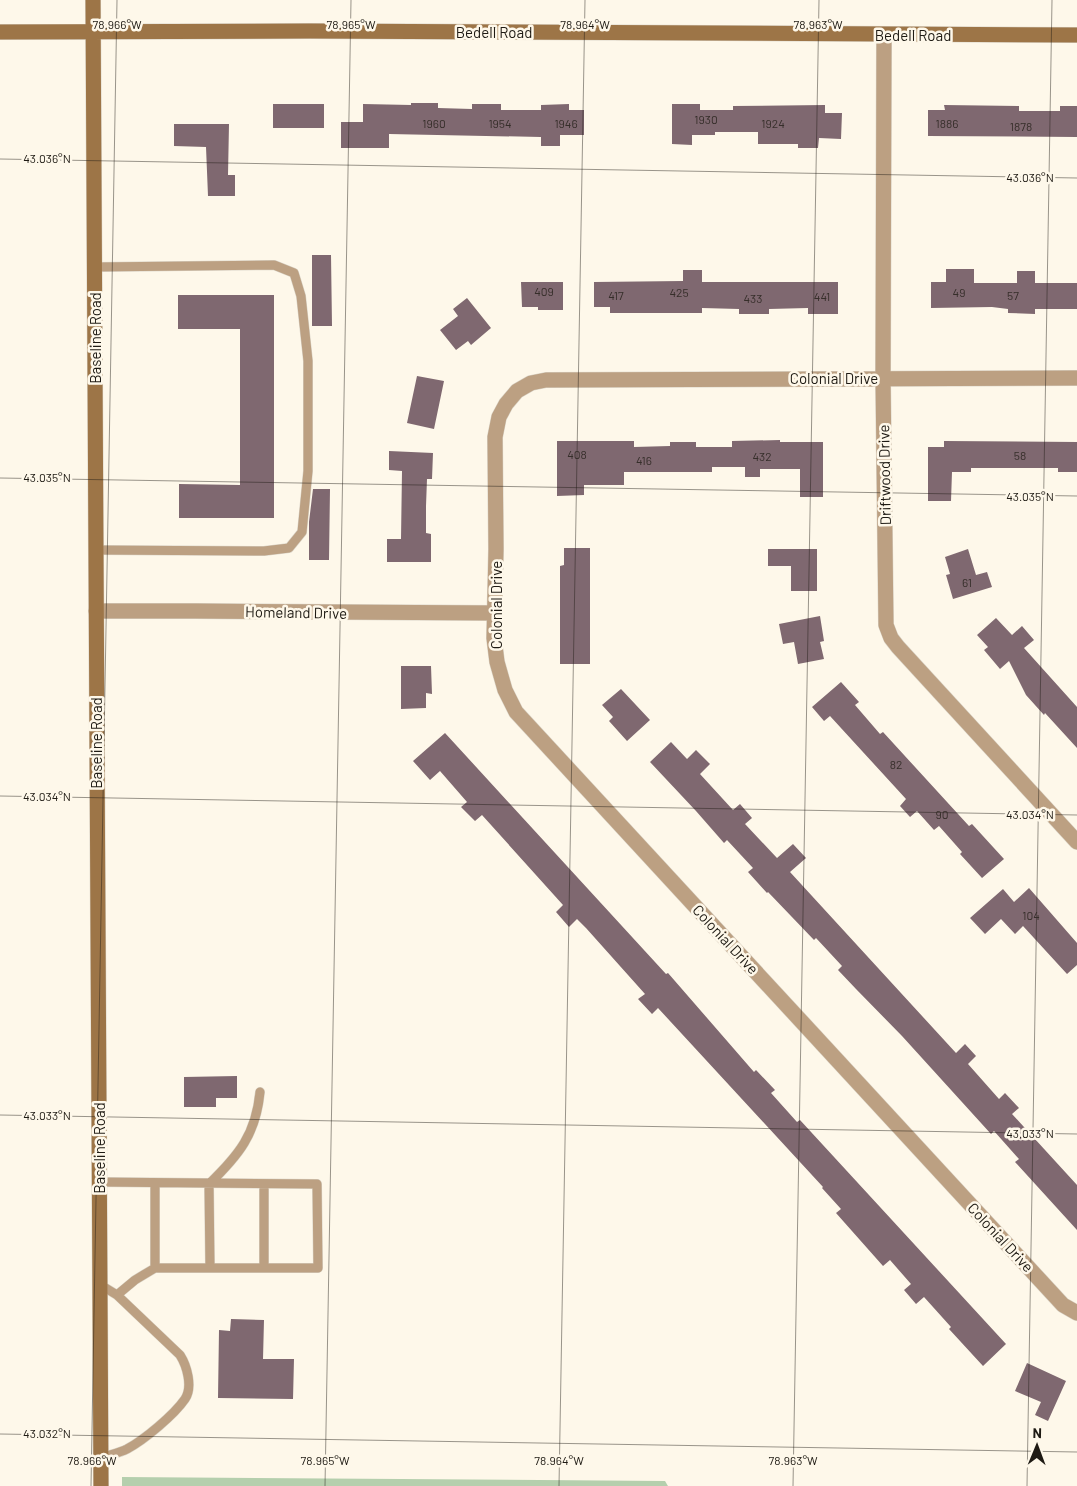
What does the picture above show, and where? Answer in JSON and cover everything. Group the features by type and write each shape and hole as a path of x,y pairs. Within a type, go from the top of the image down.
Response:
{"street":[{"name":"Baseline Road","path":"93,0 101,1486"},
{"name":"Bedell Road","path":"0,32 320,31 1077,35"},
{"name":"Driftwood Drive","path":"884,35 883,378 886,625 891,638 1077,842"},
{"name":"Colonial Drive","path":"1077,378 546,380 531,383 517,391 506,404 499,417 495,437 496,613 494,638 497,662 505,690 516,712 1063,1305 1077,1313"},
{"name":"Homeland Drive","path":"96,612 496,613"}],"lane":[{"path":"95,267 274,265 294,273 302,296 308,361 308,471 302,532 289,548 264,551 96,550"},
{"path":"210,1268 209,1184 229,1165 242,1148 258,1112 260,1092"},
{"path":"99,1182 317,1184 318,1268 156,1268 135,1280 117,1294"},
{"path":"155,1183 156,1268"},
{"path":"264,1184 264,1268"},
{"path":"99,1284 117,1294 180,1355 186,1369 188,1390 186,1398 173,1412 143,1438 126,1450 101,1458"}],"green space":[{"path":"122,1477 665,1481 668,1486 122,1486"}],"building":[{"path":"411,103 438,103 438,108 472,109 472,104 501,104 501,110 541,110 541,105 569,104 569,110 584,110 584,135 560,135 560,146 541,146 541,137 389,134 389,148 341,148 341,122 363,122 363,104 411,105"},
{"path":"273,104 324,104 324,128 273,128"},
{"path":"672,104 700,104 700,110 733,110 733,106 825,105 825,113 842,113 841,139 819,138 818,148 798,148 798,144 758,144 758,132 715,132 715,135 692,135 692,145 672,144"},
{"path":"944,105 1019,106 1019,111 1060,111 1060,106 1077,106 1077,137 928,136 928,110 945,110"},
{"path":"174,124 229,124 228,175 235,175 235,196 208,196 206,147 174,146"},
{"path":"312,255 331,255 332,326 312,326"},
{"path":"946,269 974,269 974,283 1017,283 1017,271 1035,271 1035,283 1077,283 1077,309 1035,309 1035,314 1008,313 1008,309 992,307 931,308 931,282 946,282"},
{"path":"683,270 702,270 702,282 838,282 838,314 808,314 808,308 769,309 769,314 739,314 739,309 702,308 702,313 610,313 610,307 594,307 594,282 683,281"},
{"path":"521,282 563,282 563,310 538,310 538,307 522,307"},
{"path":"178,295 274,295 274,518 179,518 179,484 240,485 240,329 178,329"},
{"path":"467,298 491,328 471,345 468,341 456,350 440,330 458,316 453,309"},
{"path":"417,376 444,381 434,429 407,423"},
{"path":"780,440 780,442 823,442 823,497 800,497 800,469 760,469 760,477 745,477 745,467 712,467 712,472 624,472 624,485 584,485 584,495 557,496 557,441 634,441 634,447 670,446 670,442 696,442 696,447 732,447 732,441"},
{"path":"944,441 1077,442 1077,472 1058,472 1058,468 971,468 971,472 952,472 951,501 928,501 928,447 944,447"},
{"path":"389,451 433,453 432,479 427,479 426,506 426,533 431,534 431,562 387,562 387,539 401,539 402,471 389,470"},
{"path":"313,489 330,489 329,560 309,560 309,522"},
{"path":"564,548 590,548 590,664 560,664 560,566 564,565"},
{"path":"768,549 817,549 817,591 791,591 791,566 768,566"},
{"path":"968,549 976,575 987,572 992,587 953,599 946,575 950,574 945,557"},
{"path":"820,616 824,641 820,642 824,659 798,664 794,642 783,644 779,624"},
{"path":"996,618 1012,635 1022,626 1034,640 1024,648 1077,707 1077,748 1026,695 1009,661 1000,669 984,650 988,647 977,635"},
{"path":"401,666 431,666 432,694 426,693 426,708 401,709"},
{"path":"841,682 859,702 855,705 880,734 883,732 969,826 972,824 1004,859 982,878 960,854 962,852 939,826 934,830 917,811 910,817 900,806 906,799 830,716 824,721 812,707"},
{"path":"621,689 650,720 627,741 609,721 613,717 602,705"},
{"path":"445,733 666,974 668,973 754,1072 756,1070 775,1090 771,1093 797,1122 800,1120 1006,1344 983,1366 949,1329 951,1327 924,1297 916,1304 904,1290 911,1284 890,1260 883,1266 836,1213 841,1209 823,1187 658,1008 652,1014 638,999 645,994 586,928 577,919 569,927 556,912 563,905 482,815 475,821 461,807 467,802 440,771 430,780 413,761"},
{"path":"671,742 687,759 696,750 710,764 700,774 733,810 740,804 752,818 745,824 777,858 793,844 806,858 790,872 956,1053 965,1044 976,1056 968,1064 999,1099 1005,1093 1019,1108 1012,1114 1077,1185 1077,1230 1015,1162 1019,1159 994,1131 991,1134 902,1036 838,970 842,966 816,938 814,940 767,893 748,872 753,868 727,840 724,843 650,762"},
{"path":"1029,888 1077,943 1077,965 1067,974 1023,926 1015,934 1001,919 985,934 970,918 1003,889 1014,902"},
{"path":"237,1076 237,1098 216,1098 216,1107 184,1107 184,1077"},
{"path":"231,1319 264,1320 263,1359 294,1359 293,1399 218,1398 219,1330 230,1331"},
{"path":"1027,1363 1066,1381 1048,1421 1035,1415 1041,1402 1015,1391"}]}
